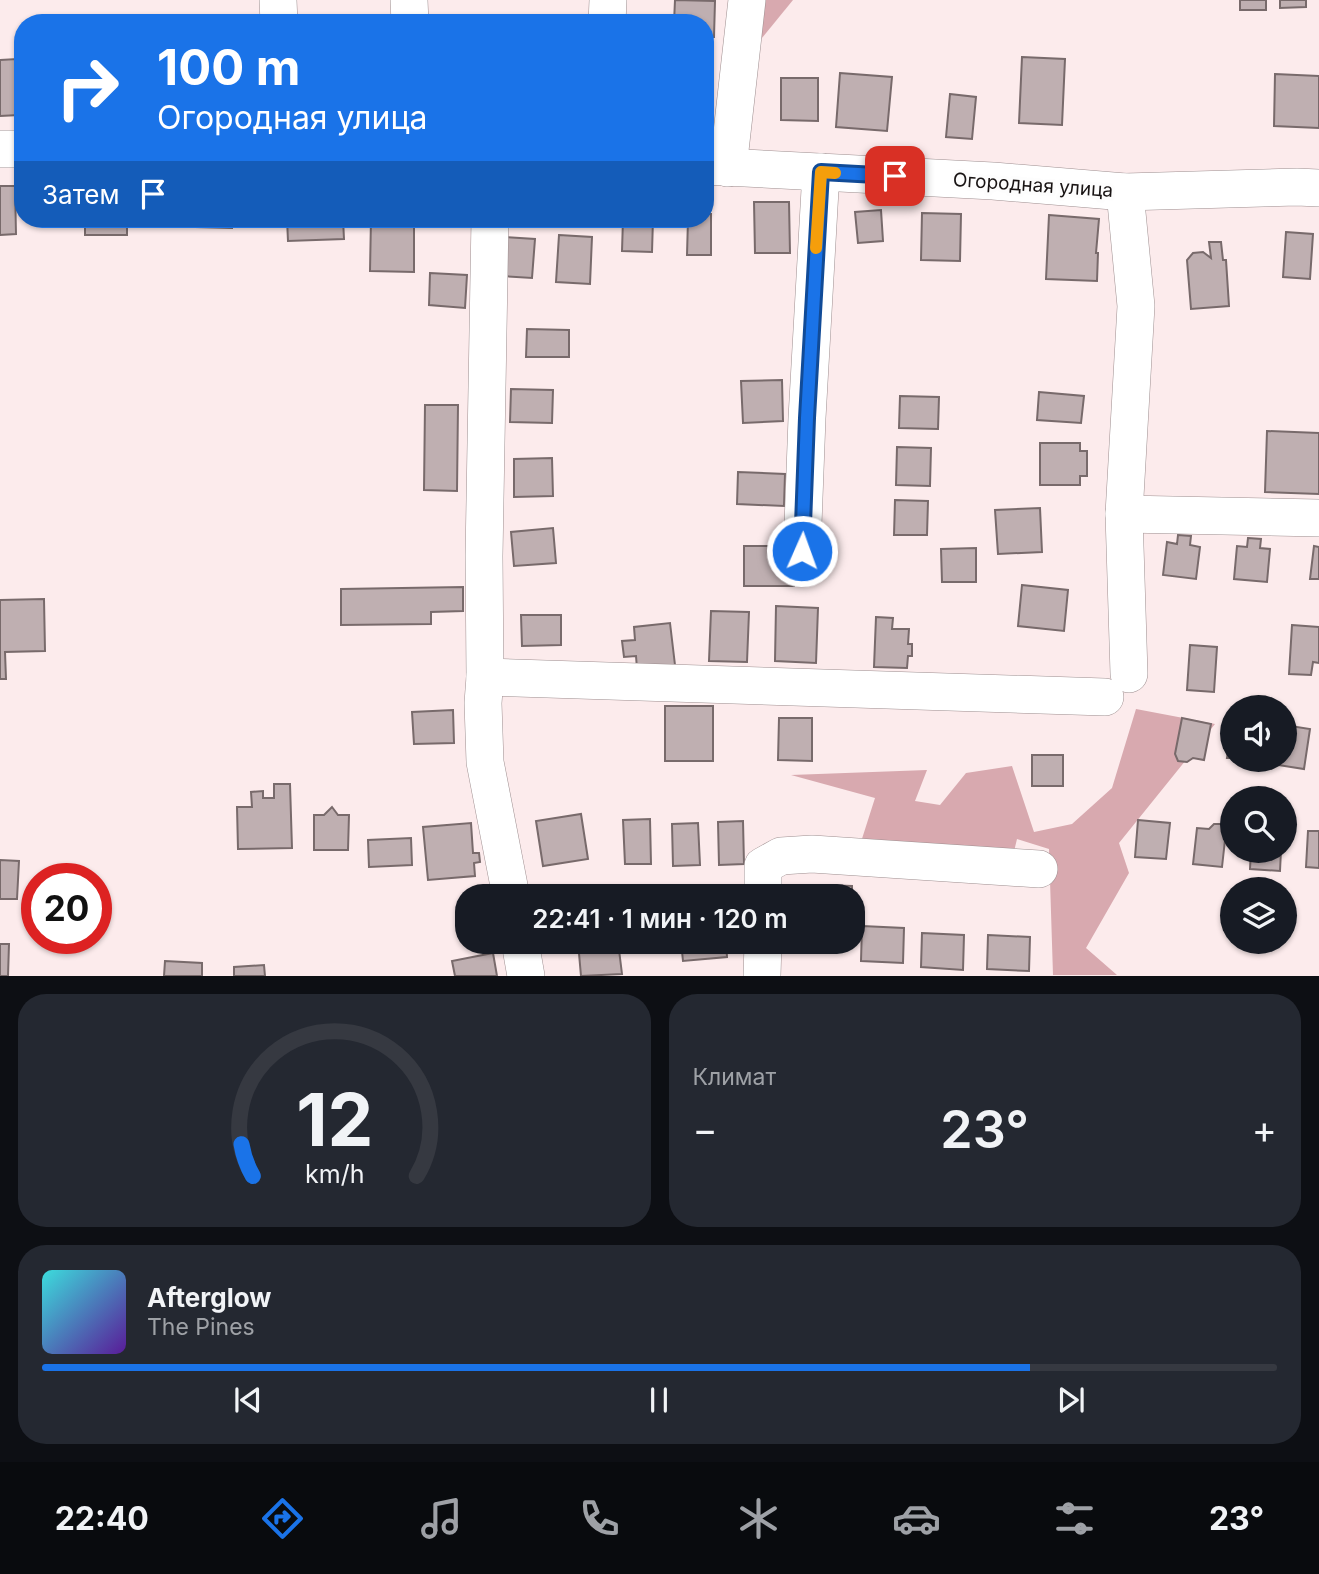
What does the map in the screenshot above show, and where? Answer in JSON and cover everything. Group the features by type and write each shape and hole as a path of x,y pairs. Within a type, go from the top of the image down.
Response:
{"street":[{"path":"717,167 747,0"},
{"name":"Огородная улица","path":"717,167 993,181 1125,192 1319,188"},
{"path":"802,551 821,172"},
{"path":"485,677 1117,685 1136,306 1125,192"},
{"path":"490,228 483,703 485,762 509,884"},
{"path":"1124,514 1319,518"},
{"path":"758,884 781,856 812,854 1039,869"},
{"path":"522,954 526,975"},
{"path":"762,975 763,954"}],"shaded area":[{"path":"757,0 793,0 757,44"},
{"path":"1136,709 1215,724 1119,843 1129,873 1086,948 1117,975 1053,975 1049,849 1017,839 1010,868 860,845 875,798 791,775 927,770 915,801 940,805 966,773 1012,766 1034,832 1072,824 1112,788"}],"building":[{"path":"675,0 715,1 714,37 714,14 674,14"},
{"path":"1240,0 1266,0 1266,10 1240,10"},
{"path":"1280,0 1306,0 1306,7 1280,8"},
{"path":"1022,57 1065,59 1062,125 1019,123"},
{"path":"14,59 14,115 0,116 0,60"},
{"path":"840,73 892,77 887,131 836,127"},
{"path":"1275,74 1319,76 1319,128 1274,126"},
{"path":"781,78 818,78 818,121 781,120"},
{"path":"950,94 976,97 972,139 946,137"},
{"path":"0,186 14,186 16,234 0,235"},
{"path":"754,202 789,202 790,253 755,253"},
{"path":"881,210 883,241 858,243 855,212"},
{"path":"922,213 961,214 960,261 921,260"},
{"path":"1049,215 1099,219 1097,281 1046,279"},
{"path":"85,228 127,228 127,235 85,235"},
{"path":"287,228 343,228 344,239 288,241"},
{"path":"371,228 414,228 414,272 370,271"},
{"path":"623,228 653,228 652,252 622,251"},
{"path":"688,228 711,228 711,255 687,255"},
{"path":"1286,232 1313,234 1310,279 1283,277"},
{"path":"559,235 592,237 590,284 556,282"},
{"path":"505,237 535,239 532,278 502,276"},
{"path":"1209,242 1221,242 1223,260 1226,260 1229,306 1191,309 1187,260 1193,253 1203,252 1211,258"},
{"path":"430,273 467,275 465,308 429,305"},
{"path":"527,329 569,330 569,357 526,357"},
{"path":"782,380 783,421 743,423 741,381"},
{"path":"511,389 553,390 552,423 510,422"},
{"path":"1039,392 1084,396 1081,423 1037,420"},
{"path":"900,396 939,397 938,429 899,428"},
{"path":"425,405 458,405 457,491 424,490"},
{"path":"1267,431 1319,433 1319,494 1265,492"},
{"path":"1040,443 1080,443 1080,451 1087,451 1087,476 1080,476 1080,485 1040,485"},
{"path":"897,447 931,448 930,486 896,485"},
{"path":"552,458 553,496 514,497 514,459"},
{"path":"738,472 785,474 784,506 737,504"},
{"path":"895,500 928,501 927,535 894,535"},
{"path":"1040,508 1042,552 998,554 995,510"},
{"path":"553,528 556,563 514,566 511,532"},
{"path":"1178,535 1191,536 1190,545 1200,547 1196,579 1163,575 1167,542 1177,544"},
{"path":"1248,538 1261,539 1260,548 1270,549 1267,582 1234,579 1237,546 1247,547"},
{"path":"744,546 794,546 794,586 744,586"},
{"path":"1314,546 1319,547 1319,579 1310,579"},
{"path":"976,548 976,582 942,582 941,549"},
{"path":"1022,585 1068,590 1064,631 1018,626"},
{"path":"463,587 463,611 431,612 431,624 341,625 341,589"},
{"path":"44,599 45,651 5,652 6,679 0,679 0,600"},
{"path":"776,606 818,608 816,663 775,661"},
{"path":"711,611 749,612 747,662 709,661"},
{"path":"521,615 561,615 561,645 522,646"},
{"path":"876,617 893,618 892,629 909,629 908,644 912,644 912,656 908,656 907,668 874,667"},
{"path":"670,623 675,665 637,669 636,656 624,657 622,641 635,640 634,627"},
{"path":"1292,625 1319,627 1319,663 1313,662 1311,675 1289,674"},
{"path":"1190,645 1217,647 1214,692 1187,690"},
{"path":"665,706 713,706 713,761 665,761"},
{"path":"453,710 454,743 414,744 412,712"},
{"path":"779,718 812,718 812,761 778,760"},
{"path":"1182,718 1211,724 1204,760 1193,758 1187,762 1178,761 1175,754"},
{"path":"1297,727 1310,729 1304,769 1297,768"},
{"path":"1032,755 1063,755 1063,786 1032,786"},
{"path":"274,784 290,784 292,848 238,849 237,807 252,807 251,792 263,791 263,798 274,798"},
{"path":"332,807 338,815 349,815 348,850 314,850 314,815 324,815"},
{"path":"581,814 588,859 543,866 536,821"},
{"path":"650,819 651,864 625,864 623,820"},
{"path":"1138,820 1170,823 1166,859 1135,857"},
{"path":"743,821 744,864 719,865 718,822"},
{"path":"471,823 473,853 479,853 480,862 474,863 475,876 428,880 423,827"},
{"path":"698,823 700,865 673,866 672,824"},
{"path":"1214,824 1220,824 1222,867 1193,864 1197,828 1209,829"},
{"path":"1308,831 1319,831 1319,868 1306,867"},
{"path":"411,838 412,865 369,867 368,840"},
{"path":"0,860 19,861 17,899 0,899"},
{"path":"1250,863 1280,863 1280,871 1250,869"},
{"path":"865,926 904,928 903,963 861,961 861,954 865,954"},
{"path":"922,933 964,935 963,970 921,967"},
{"path":"988,935 1030,937 1029,971 987,969"},
{"path":"0,944 9,944 8,976 0,976"},
{"path":"493,954 497,976 455,976 452,961"},
{"path":"579,954 620,954 622,974 581,976"},
{"path":"682,954 727,954 727,957 683,961"},
{"path":"165,961 202,963 202,976 164,976"},
{"path":"264,965 265,976 234,976 234,967"}],"slow traffic":[{"path":"816,248 821,172 835,173"}],"route":[{"path":"802,551 821,172 895,176"}]}
